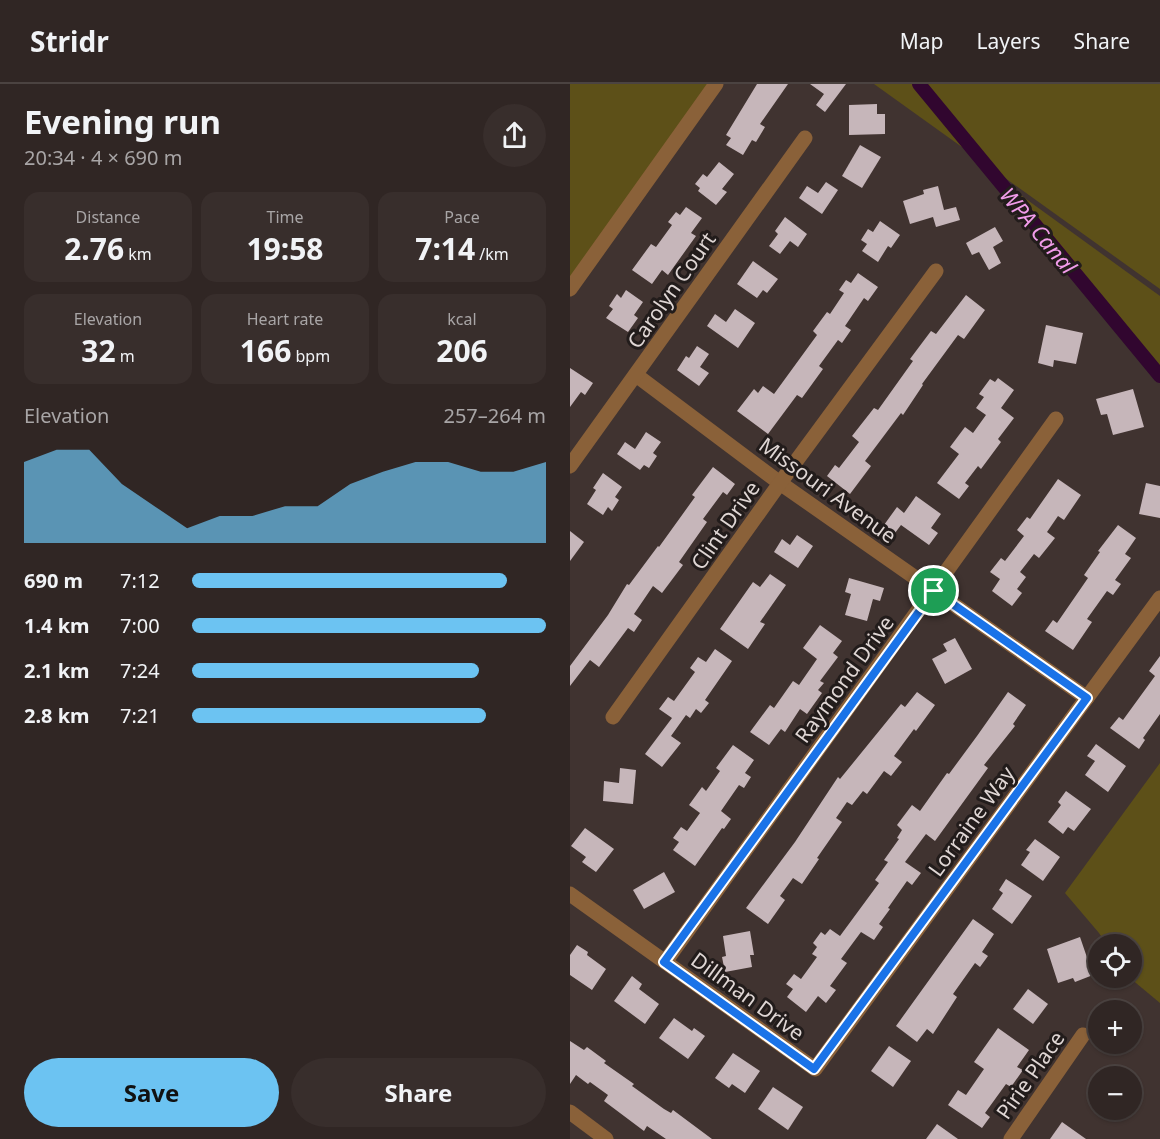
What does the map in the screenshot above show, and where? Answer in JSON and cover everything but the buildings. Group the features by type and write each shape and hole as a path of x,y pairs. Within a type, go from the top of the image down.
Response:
{"street":[{"path":"570,289 716,84"},
{"name":"Carolyn Court","path":"570,466 806,138"},
{"name":"Clint Drive","path":"613,717 780,483 936,271"},
{"name":"Missouri Avenue","path":"636,375 780,483 1087,698"},
{"name":"Raymond Drive","path":"664,962 1056,419"},
{"name":"Lorraine Way","path":"814,1069 1160,598"},
{"name":"Dillman Drive","path":"570,894 814,1069"},
{"name":"Pirie Place","path":"1011,1139 1083,1035"},
{"path":"570,1112 606,1139"}],"shaded area":[{"path":"570,84 713,84 570,281"},
{"path":"874,84 1160,84 1160,289"},
{"path":"1008,186 1160,296 1160,371"},
{"path":"1160,763 1160,1003 1142,988 1142,934 1100,934 1065,893"}],"waterway":[{"name":"WPA Canal","path":"919,84 1160,376"}],"route":[{"path":"934,591 1087,698 814,1069 664,962 934,591"}]}
